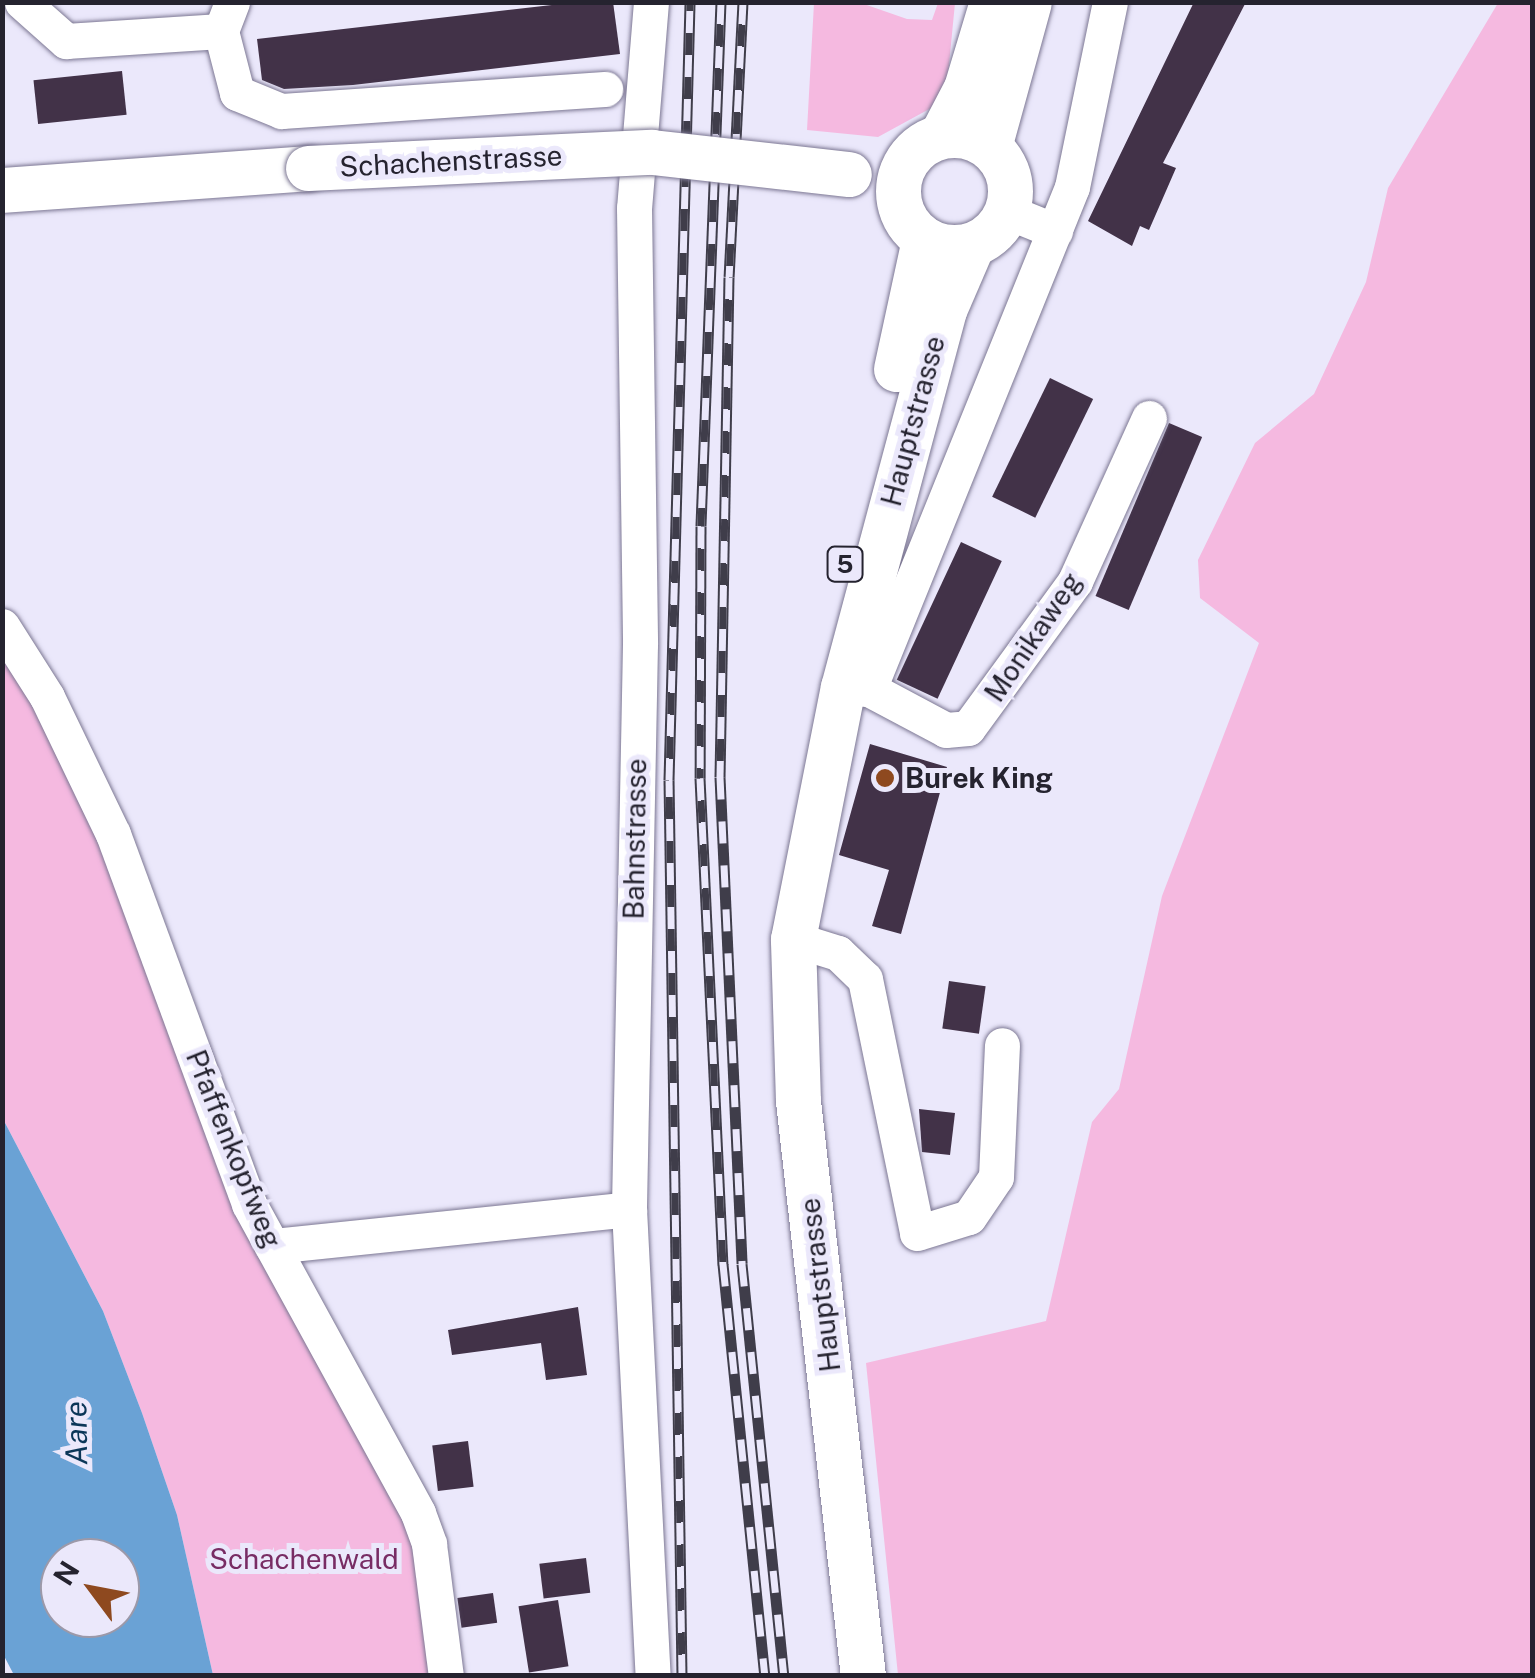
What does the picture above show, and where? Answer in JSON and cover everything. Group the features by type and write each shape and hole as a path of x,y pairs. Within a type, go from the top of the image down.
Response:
{"main road":[{"path":"941,136 966,88 992,2"},
{"path":"988,147 1029,2"},
{"path":"958,135 988,147 1008,176 1006,211 972,244 924,239 905,220 898,181 913,152 941,136 958,135"},
{"name":"Schachenstrasse","path":"2,190 308,168 652,152 898,181"},
{"name":"Hauptstrasse","path":"797,893 790,822 800,763 924,239"},
{"name":"Hauptstrasse","path":"864,1676 798,1102 792,939 797,893 856,688 944,310 972,244"}],"street":[{"path":"22,2 66,41 227,17 238,92 281,110 605,89"},
{"name":"Bahnstrasse","path":"651,2 634,208 640,644 629,1209 653,1676"},
{"path":"856,688 1054,231 1080,154 1110,2"},
{"path":"1006,211 1054,231"},
{"name":"Monikaweg","path":"856,688 946,730 968,728 1074,580 1149,418"},
{"name":"Pfaffenkopfweg","path":"2,626 47,697 112,834 250,1204 418,1513 429,1544 446,1676"},
{"path":"792,939 838,954 865,980 917,1234 969,1217 996,1177 1002,1045"},
{"path":"272,1246 629,1209"}],"green space":[{"path":"814,3 861,3 907,19 932,20 938,3 955,3 948,75 933,107 878,137 807,130"},
{"path":"1498,3 1532,3 1532,1675 898,1675 866,1363 1046,1321 1092,1122 1119,1089 1162,896 1259,643 1200,598 1198,560 1255,443 1314,394 1366,282 1388,188"},
{"name":"Schachenwald","path":"2,626 18,646 249,1204 404,1507 437,1675 213,1675 177,1515 142,1413 103,1311 3,1119"}],"water":[{"name":"Aare","path":"3,1119 103,1311 142,1413 177,1515 213,1675 14,1675 3,1654"}],"building":[{"path":"578,2 613,2 620,54 353,85 284,89 262,80 257,39"},
{"path":"1194,2 1246,2 1163,163 1176,168 1149,230 1140,226 1132,246 1088,221"},
{"path":"122,71 127,115 38,124 33,80"},
{"path":"1050,378 1093,399 1035,518 992,497"},
{"path":"1169,423 1202,437 1129,610 1096,596"},
{"path":"961,542 1002,561 938,699 897,680"},
{"path":"870,744 947,767 901,934 872,926 889,870 839,855"},
{"path":"949,981 986,986 979,1034 942,1029"},
{"path":"919,1109 955,1113 950,1155 922,1152"},
{"path":"578,1307 587,1375 546,1380 541,1343 452,1355 448,1330"},
{"path":"468,1441 474,1487 438,1491 432,1445"},
{"path":"586,1558 590,1593 544,1598 539,1564"},
{"path":"493,1593 497,1623 462,1628 457,1598"},
{"path":"558,1600 568,1666 529,1672 518,1606"}],"railway":[{"path":"682,1676 669,780 690,2"},
{"path":"721,2 701,526 700,778 723,1264 765,1676"},
{"path":"743,2 729,277 720,777 742,1264 784,1676"}],"place":[{"name":"Burek King","path":"885,778"}]}
